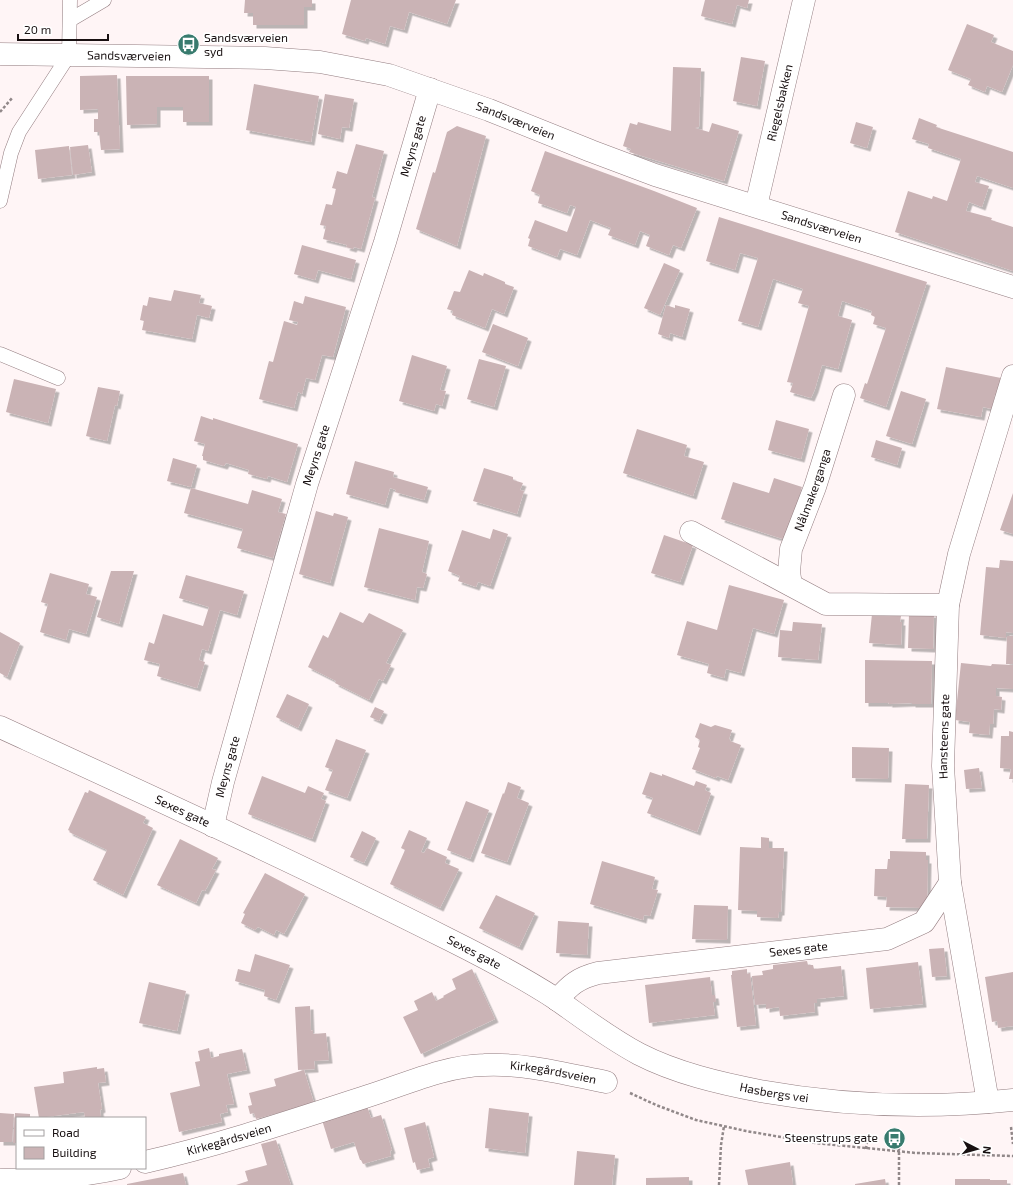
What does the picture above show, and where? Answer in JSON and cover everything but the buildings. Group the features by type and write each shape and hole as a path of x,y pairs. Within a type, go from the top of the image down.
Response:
{"street":[{"name":"Riegelsbakken","path":"756,206 804,0"},
{"name":"Sandsværveien","path":"0,54 226,56 320,62 389,75 489,110 634,167 1013,287"},
{"name":"Meyns gate","path":"213,826 223,782 307,484 384,242 430,89"},
{"name":"Hansteens gate","path":"988,1102 950,883 942,766 948,605 959,554 1013,376"},
{"name":"Nålmakerganga","path":"791,585 789,572 791,549 815,487 844,395"},
{"path":"691,532 826,604 948,605"},
{"name":"Sexes gate","path":"0,727 213,826 451,940 513,973 557,1000 569,986 578,980 598,973 887,939 924,922 950,883"},
{"name":"Hasbergs vei","path":"557,1000 592,1025 640,1055 692,1075 720,1083 822,1100 903,1105 1013,1100"},
{"name":"Kirkegårdsveien","path":"146,1162 201,1148 369,1096 432,1074 457,1068 484,1065 511,1066 555,1071 606,1082"},
{"path":"0,1180 61,1177 116,1169"}],"lane":[{"path":"0,201 10,153 19,132 69,55 70,0"},
{"path":"70,20 104,0"},
{"path":"0,354 58,378"}],"path":[{"path":"0,112 15,94"},
{"name":"Kirkegårdsveien","path":"606,1082 678,1114 696,1120 816,1144 900,1152 1013,1156"},
{"path":"1011,1125 1013,1144"},
{"path":"719,1185 721,1145 724,1126"},
{"path":"866,1149 867,1142"},
{"path":"899,1145 899,1185"}],"place":[{"name":"Sandsværveien syd","path":"189,45"},
{"name":"Steenstrups gate","path":"894,1138"}]}
